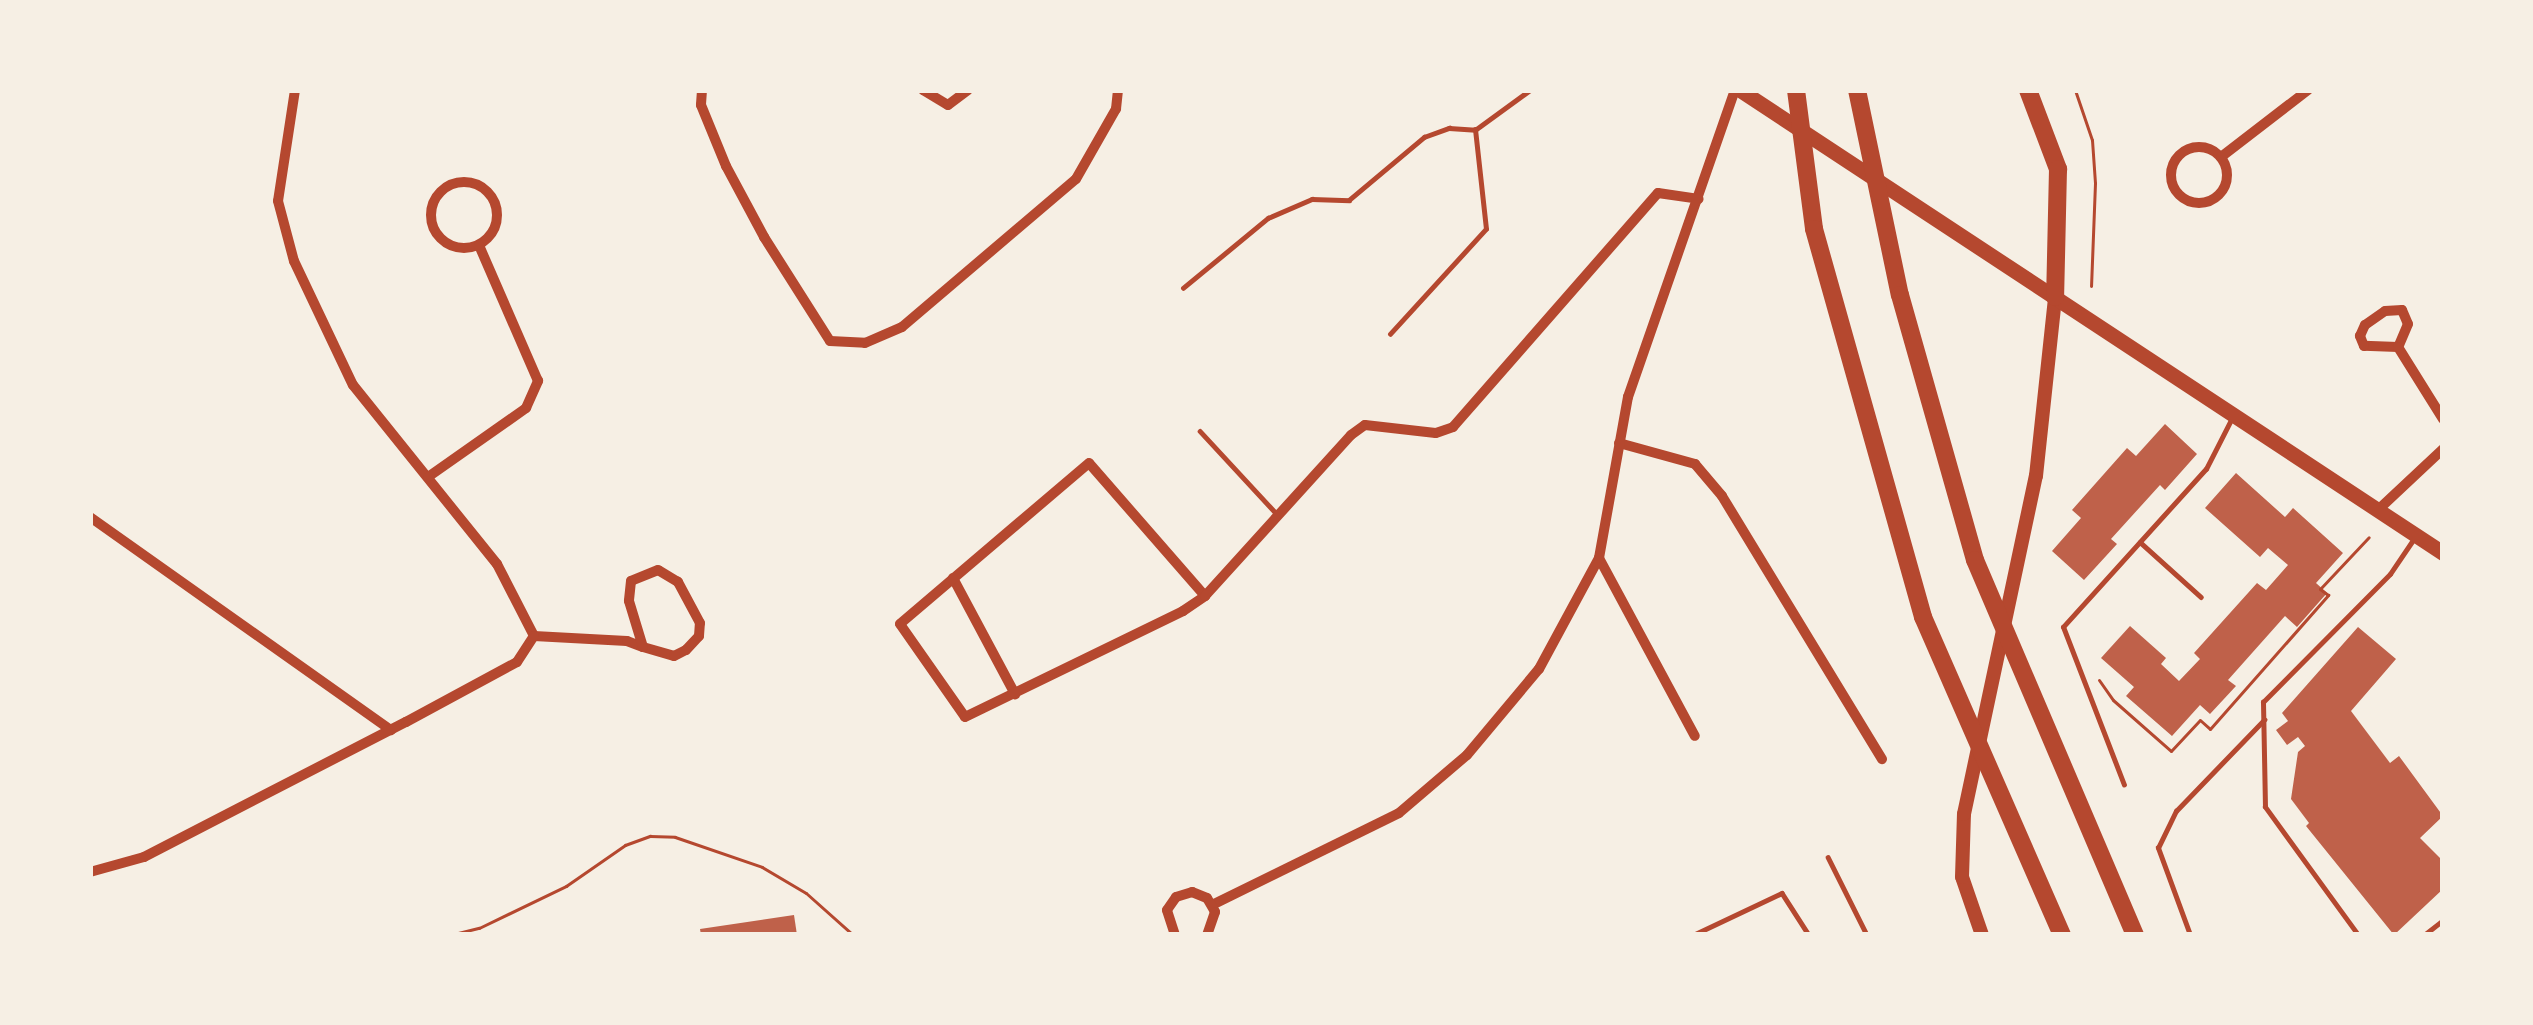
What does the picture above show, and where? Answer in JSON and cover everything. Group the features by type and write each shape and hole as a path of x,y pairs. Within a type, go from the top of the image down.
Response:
{"highway":[{"path":"1796,90 1814,229 1923,617 2062,935"},
{"path":"1857,90 1900,295 1975,560 2135,935"},
{"path":"2028,90 2058,169 2055,297"}],"main road":[{"path":"1738,90 2443,553"},
{"path":"1982,935 1962,877 1968,799 2022,553 2045,407 2055,297"}],"street":[{"path":"295,90 278,201 294,262 353,385 497,564 534,636"},
{"path":"702,90 701,105 726,166 764,237 830,341 865,343 902,328 1076,179 1116,109 1118,90"},
{"path":"923,90 948,105 968,90"},
{"path":"1212,905 1399,813 1467,755 1539,669 1599,558 1628,397 1738,90"},
{"path":"2221,157 2308,90"},
{"path":"2197,146 2221,157 2226,183 2215,198 2197,203 2180,195 2171,179 2180,154 2197,146"},
{"path":"472,183 493,199 496,224 479,245 455,248 434,228 431,212 447,187 472,183"},
{"path":"1205,596 1089,463 900,624 964,717 1205,596 1365,424 1436,433 1454,427 1658,194 1699,200"},
{"path":"428,478 526,408 538,381 479,245"},
{"path":"2402,310 2409,317 2398,347 2364,346 2361,330 2385,311 2402,310"},
{"path":"2398,347 2443,419"},
{"path":"1619,443 1695,464 1722,496 1882,759"},
{"path":"2378,510 2443,449"},
{"path":"90,517 391,730"},
{"path":"1599,558 1696,736"},
{"path":"534,636 644,646 674,656 699,636 700,623 678,582 658,570 631,580 629,601 644,646"},
{"path":"953,578 1015,694"},
{"path":"90,872 144,856 391,730 517,662 534,636"},
{"path":"1174,935 1166,918 1177,896 1200,894 1212,905 1215,920 1207,935"}],"lane":[{"path":"1184,288 1268,218 1312,199 1349,200 1424,137 1449,128 1475,130 1530,90"},
{"path":"1390,334 1486,229 1475,130"},
{"path":"2124,785 2063,627 2206,469 2234,415"},
{"path":"1200,431 1279,516"},
{"path":"2358,935 2265,807 2264,702 2390,574 2416,535"},
{"path":"2140,542 2201,597"},
{"path":"2190,935 2158,848 2176,811 2264,720"},
{"path":"1828,857 1867,935"},
{"path":"1693,935 1782,893 1809,935"},
{"path":"2424,935 2443,920"}],"path":[{"path":"2075,90 2092,140 2091,286"},
{"path":"2078,663 2087,663 2113,700 2171,751 2200,720 2210,729 2328,595 2320,589 2369,537"},
{"path":"450,935 478,928 566,886 625,845 650,836 674,837 762,867 806,893 853,935"}],"building":[{"path":"2165,424 2197,454 2165,490 2160,485 2111,539 2117,544 2084,580 2052,551 2081,518 2072,510 2127,448 2136,456"},
{"path":"2236,473 2285,517 2293,508 2343,553 2316,583 2327,593 2297,627 2285,616 2228,680 2236,686 2210,714 2200,705 2172,736 2126,696 2134,687 2101,658 2130,626 2166,658 2161,664 2179,681 2200,659 2194,653 2257,583 2266,590 2288,565 2268,548 2260,557 2205,508"},
{"path":"2358,627 2396,659 2351,711 2390,763 2399,756 2443,816 2420,838 2443,861 2443,889 2394,935 2306,826 2309,823 2291,799 2298,752 2305,746 2298,737 2287,745 2276,730 2288,721 2282,713"},
{"path":"794,915 797,935 701,935 700,929"}]}
